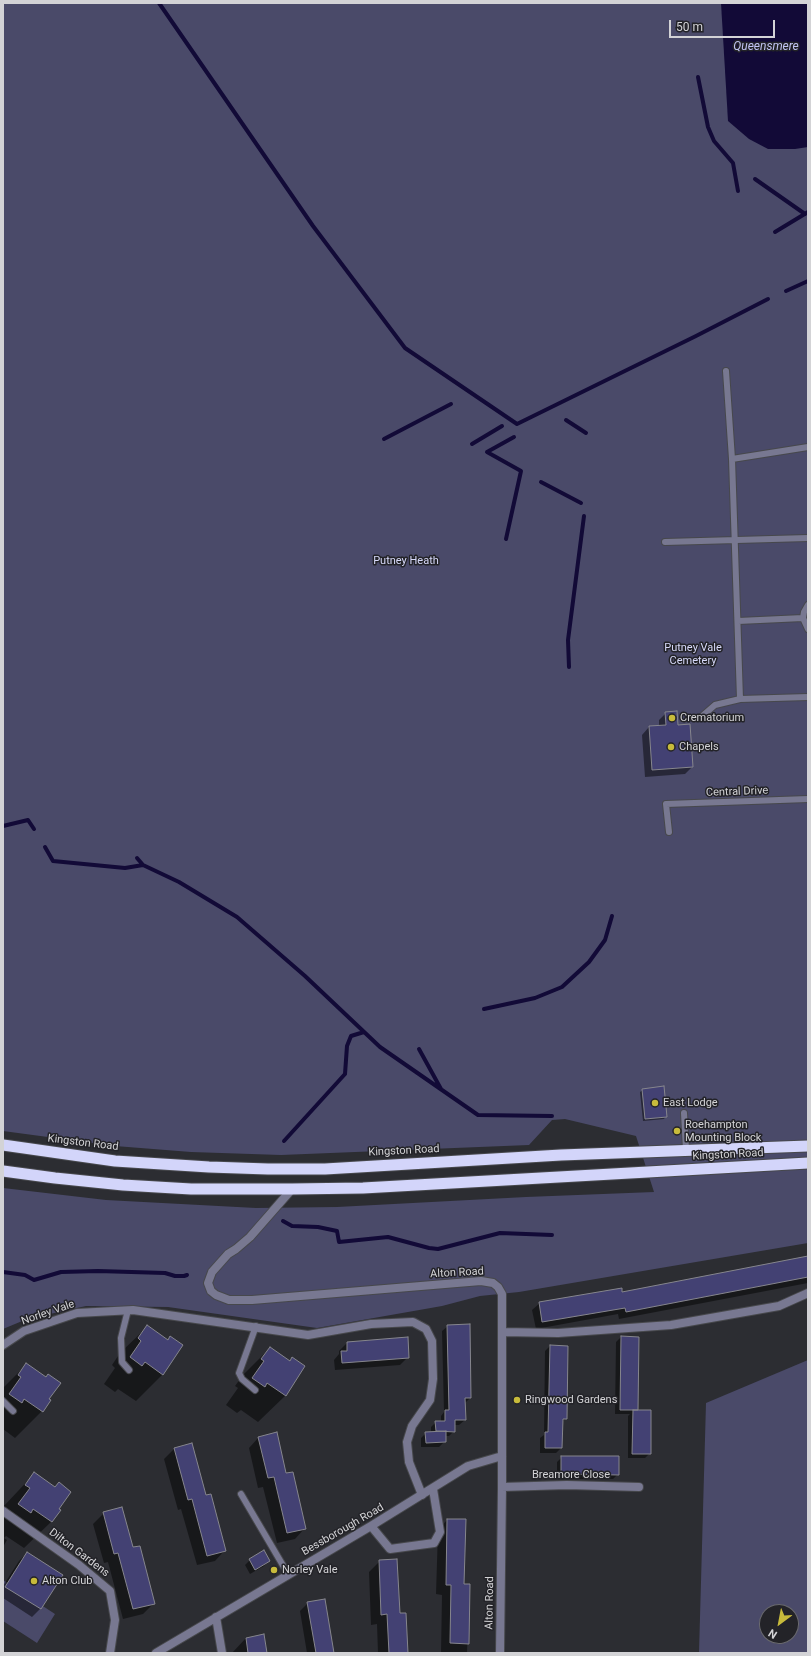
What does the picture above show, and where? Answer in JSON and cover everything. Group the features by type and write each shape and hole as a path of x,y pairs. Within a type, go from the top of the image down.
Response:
{"highway":[{"name":"Kingston Road","path":"3,1145 115,1160 209,1167 268,1169 325,1169 561,1155 808,1146"},
{"name":"Kingston Road","path":"3,1171 123,1185 191,1189 292,1189 363,1188 808,1163"}],"street":[{"name":"Alton Road","path":"292,1189 250,1237 228,1254 212,1272 208,1283 210,1291 229,1300 252,1300 482,1281 493,1283 498,1287 502,1294 503,1332 500,1653"},
{"path":"503,1332 558,1333 671,1325 779,1306 808,1293"},
{"name":"Norley Vale","path":"3,1345 24,1331 78,1313 128,1310 256,1326 308,1335 371,1324 413,1322 426,1329 432,1341 433,1378 430,1400 412,1426 408,1442 409,1462 422,1495"},
{"name":"Bessborough Road","path":"156,1653 371,1526 468,1466 502,1456"},
{"name":"Breamore Close","path":"502,1487 567,1485 639,1487"},
{"path":"371,1526 390,1549 434,1543 440,1532 433,1488"},
{"name":"Dilton Gardens","path":"3,1511 79,1565 110,1591 116,1620 110,1653"},
{"path":"216,1617 222,1653"}],"lane":[{"path":"726,371 732,459 740,698"},
{"path":"732,459 808,447"},
{"path":"665,542 808,538"},
{"path":"808,605 804,612 803,618 808,629"},
{"path":"738,621 803,618"},
{"path":"700,718 715,705 740,698 808,697"},
{"name":"Central Drive","path":"669,832 666,804 808,799"},
{"path":"684,1113 686,1150"},
{"path":"128,1310 121,1338 122,1362 129,1370"},
{"path":"255,1390 242,1379 239,1373 256,1326"},
{"path":"3,1401 13,1411"},
{"path":"241,1494 288,1574"}],"green space":[{"name":"Putney Heath","path":"3,3 808,3 808,1243 519,1292 480,1296 442,1306 317,1328 168,1307 86,1306 27,1319 3,1329 3,1188 106,1200 256,1208 337,1207 654,1192 636,1136 565,1119 552,1120 529,1145 281,1155 191,1152 115,1146 3,1131"},
{"path":"808,1360 808,1653 699,1653 706,1403"},
{"path":"3,1580 55,1614 37,1643 3,1621"}],"water":[{"name":"Queensmere","path":"721,3 808,3 808,147 795,149 768,149 749,139 728,121"}],"building":[{"name":"Chapels","path":"677,711 678,725 690,724 693,767 652,770 649,726 666,725 665,712"},
{"name":"East Lodge","path":"664,1086 667,1117 645,1119 642,1089"},
{"path":"808,1256 808,1277 626,1312 625,1308 542,1322 539,1302 622,1288 622,1292"},
{"path":"470,1324 471,1398 465,1398 466,1420 455,1420 455,1432 436,1431 435,1421 445,1421 445,1410 449,1410 447,1325"},
{"path":"147,1325 168,1340 170,1336 183,1345 163,1375 145,1362 142,1366 130,1357 141,1341 138,1338"},
{"path":"621,1336 639,1337 638,1410 620,1410"},
{"path":"408,1337 409,1358 342,1363 341,1351 347,1351 347,1342"},
{"path":"550,1345 568,1346 567,1419 563,1419 562,1448 545,1448 545,1432 548,1432"},
{"path":"270,1347 290,1361 292,1357 305,1366 286,1396 267,1383 265,1387 252,1378 264,1361 261,1359"},
{"path":"26,1363 46,1377 48,1374 61,1383 49,1399 51,1400 43,1412 24,1399 22,1403 9,1394 21,1377 18,1375"},
{"path":"633,1410 651,1410 651,1454 632,1454"},
{"path":"446,1431 446,1442 426,1443 425,1432"},
{"path":"277,1432 286,1473 293,1472 306,1529 287,1533 274,1477 268,1478 258,1437"},
{"path":"192,1443 206,1495 211,1494 226,1551 207,1556 192,1499 188,1500 174,1448"},
{"path":"561,1456 619,1456 619,1475 561,1474"},
{"path":"34,1472 55,1487 59,1482 71,1492 52,1522 33,1509 31,1513 18,1504 30,1488 25,1485"},
{"path":"122,1507 133,1547 140,1546 155,1604 133,1609 118,1553 114,1554 103,1512"},
{"path":"447,1519 466,1519 464,1584 470,1584 469,1644 450,1643 451,1585 446,1585"},
{"path":"264,1550 270,1561 255,1570 249,1559"},
{"name":"Alton Club","path":"27,1552 63,1575 41,1609 5,1587"},
{"path":"397,1559 400,1613 406,1613 408,1653 389,1653 387,1614 381,1615 379,1560"},
{"path":"325,1599 334,1653 316,1653 307,1602"},
{"path":"264,1634 267,1653 248,1653 246,1638"}],"waterway":[{"path":"159,3 313,226 405,348 517,424 768,299"},
{"path":"698,77 708,127 714,141 733,163 738,191"},
{"path":"755,179 805,214"},
{"path":"775,232 808,212"},
{"path":"786,291 808,281"},
{"path":"384,439 451,404"},
{"path":"566,420 586,433"},
{"path":"472,444 502,426"},
{"path":"506,539 521,471 487,452 514,437"},
{"path":"541,482 581,503"},
{"path":"569,667 568,640 584,516"},
{"path":"3,826 28,820 34,829"},
{"path":"45,847 53,861 125,868 143,865"},
{"path":"137,858 143,865 179,882 237,917 305,976 380,1047 478,1115 552,1116"},
{"path":"484,1009 535,998 562,987 589,962 605,940 612,916"},
{"path":"284,1141 345,1074 347,1046 351,1036 364,1032"},
{"path":"419,1049 441,1089"},
{"path":"283,1221 292,1226 318,1227 337,1231 339,1242 388,1237 438,1249 500,1233 552,1235"},
{"path":"3,1272 25,1275 34,1280 61,1272 98,1271 165,1273 175,1276 187,1275"}],"place":[{"name":"Crematorium","path":"672,718"},
{"name":"Chapels","path":"671,747"},
{"name":"East Lodge","path":"655,1103"},
{"name":"Roehampton Mounting Block","path":"677,1131"},
{"name":"Ringwood Gardens","path":"517,1400"},
{"name":"Norley Vale","path":"274,1570"},
{"name":"Alton Club","path":"34,1581"}],"park label":[{"name":"Putney Vale Cemetery","path":"693,654"}]}
